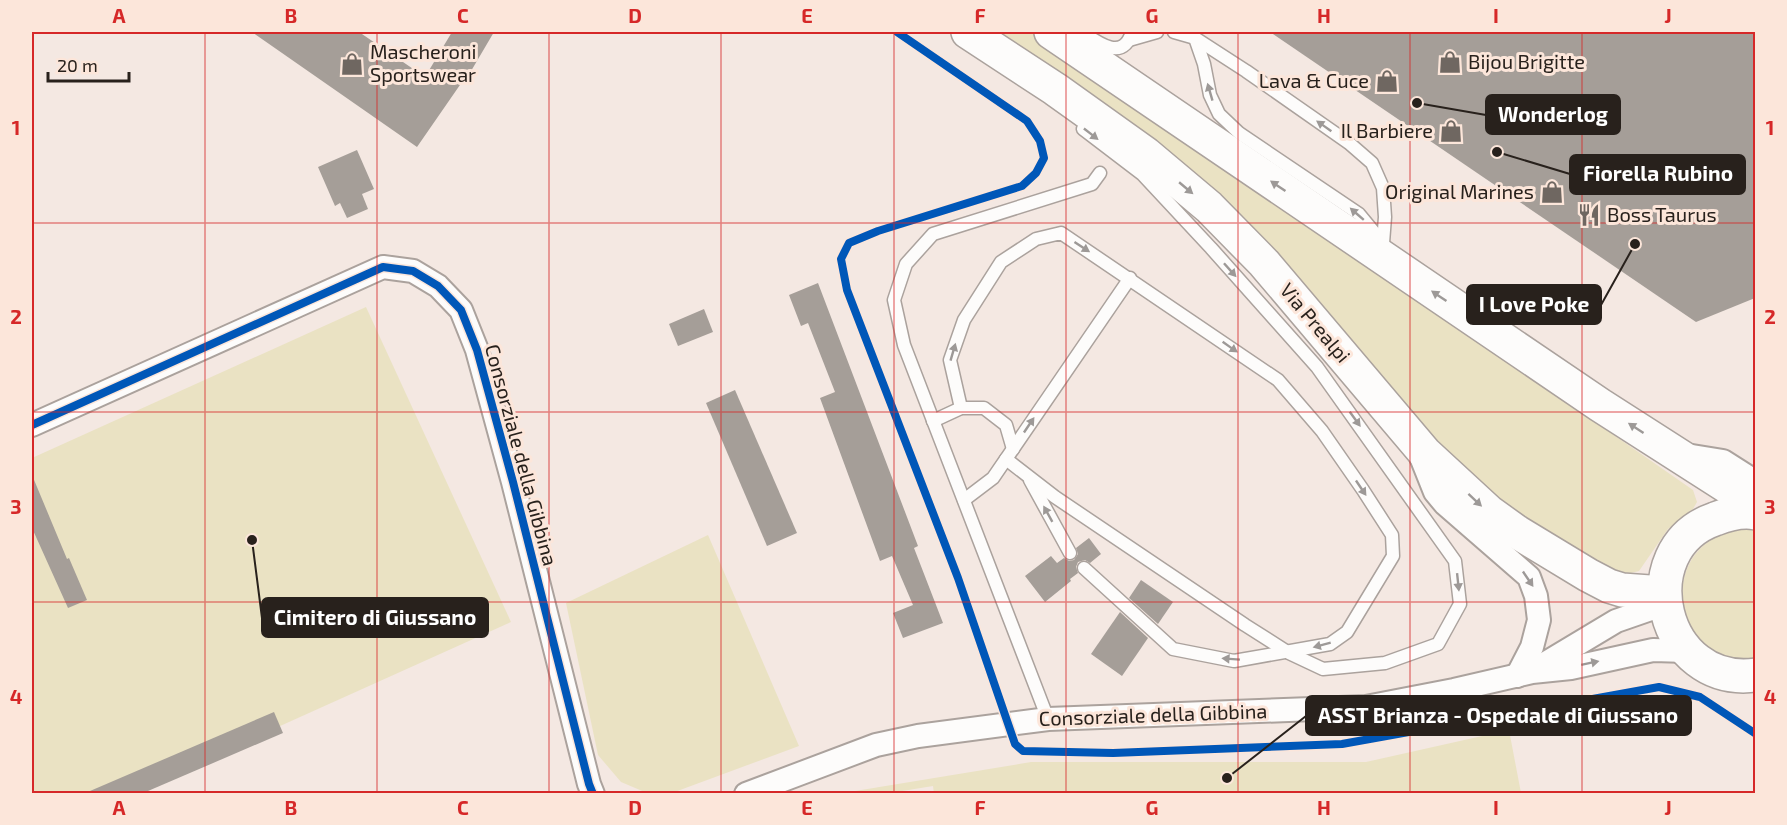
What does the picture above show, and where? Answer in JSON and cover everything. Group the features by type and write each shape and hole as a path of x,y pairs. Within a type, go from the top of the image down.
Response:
{"main road":[{"path":"1051,32 1600,405 1755,506"},
{"name":"Via Prealpi","path":"973,40 1056,89 1146,154 1209,207 1264,263 1425,453 1489,512 1517,532 1609,586 1665,598"},
{"path":"1746,679 1713,669 1687,651 1676,637 1669,621 1665,598 1668,571 1676,551 1690,534 1708,521 1728,514 1755,513"}],"street":[{"name":"Consorziale della Gibbina","path":"32,425 383,267 412,271 438,286 461,310 477,351 593,794"},
{"path":"1414,440 1435,492 1445,504 1529,577 1536,596 1539,620 1524,674"},
{"path":"1677,454 1724,461 1755,482"},
{"path":"1524,674 1616,621 1665,598"},
{"path":"1524,674 1571,668 1653,650 1687,651"},
{"name":"Consorziale della Gibbina","path":"746,794 876,745 918,736 1048,719 1366,707 1524,674"}],"lane":[{"path":"1082,32 1105,47 1113,48 1122,46 1130,36 1157,32"},
{"path":"1174,32 1191,35 1246,71 1349,143 1372,163 1383,188 1385,217 1383,243"},
{"path":"1191,35 1204,64 1210,95 1219,114 1239,133 1359,214 1408,274"},
{"path":"933,421 961,408 984,408 1006,425 1009,454 1027,475 1055,497 1245,625 1289,652 1323,669 1385,663 1438,644 1460,604 1455,561 1317,367 1142,174 1069,118"},
{"path":"1048,719 904,345 894,300 906,264 933,234 1092,184 1100,173"},
{"path":"961,408 950,360 964,320 1000,262 1036,239 1061,233 1278,380 1322,431 1392,535 1393,556 1347,632 1330,644 1234,661 1173,649 1084,568"},
{"path":"964,500 993,478 1130,278"},
{"path":"1027,475 1070,553"}],"shaded area":[{"path":"999,32 1033,32 1693,490 1697,502 1693,509 1668,529 1639,571 1619,576 1595,568 1482,488 1431,435 1243,218 1154,143"},
{"path":"366,307 511,622 131,793 32,793 32,458"},
{"path":"1755,530 1755,659 1734,659 1710,648 1696,635 1687,619 1683,601 1683,582 1689,564 1700,549 1725,533"},
{"path":"708,535 799,746 672,793 647,793 621,782 598,755 566,603"},
{"path":"1509,730 1521,793 934,794 933,786 890,793 843,793 1031,762 1366,762"}],"building":[{"name":"Mascheroni Sportswear","path":"252,32 359,32 425,77 452,32 494,32 464,83 462,82 417,147"},
{"path":"1270,32 1755,32 1755,298 1696,322"},
{"path":"357,150 374,189 362,194 368,209 347,218 340,203 335,206 318,167"},
{"path":"818,283 918,546 914,548 943,623 903,638 893,613 913,605 892,556 880,561 820,398 835,392 808,323 801,326 789,295"},
{"path":"704,309 713,332 678,346 669,324"},
{"path":"735,390 797,533 767,546 706,403"},
{"path":"32,475 87,600 68,608 32,528"},
{"path":"1089,538 1101,554 1090,563 1085,560 1078,562 1076,567 1078,573 1045,602 1025,576 1051,556 1057,563 1064,558 1069,561 1074,560 1078,554 1076,548"},
{"path":"1141,580 1173,602 1158,624 1129,598"},
{"path":"1120,612 1148,638 1122,676 1091,654"},
{"path":"274,712 283,733 141,794 83,794"}],"cycle path":[{"path":"897,32 1027,121 1040,141 1044,158 1036,173 1022,186 878,231 849,243 841,259 847,290 958,578 1015,744 1023,751 1113,753 1342,744 1659,687 1700,697 1756,734"},
{"path":"32,425 383,267 413,271 438,286 461,310 477,350 593,794"}],"place":[{"name":"Bijou Brigitte","path":"1450,62"},
{"name":"Mascheroni Sportswear","path":"352,64"},
{"name":"Lava & Cuce","path":"1387,81"},
{"name":"Wonderlog","path":"1417,103"},
{"name":"Il Barbiere","path":"1451,131"},
{"name":"Fiorella Rubino","path":"1497,152"},
{"name":"Original Marines","path":"1552,192"},
{"name":"Boss Taurus","path":"1589,215"},
{"name":"I Love Poke","path":"1635,244"},
{"name":"Cimitero di Giussano","path":"252,540"},
{"name":"ASST Brianza - Ospedale di Giussano","path":"1227,778"}]}
